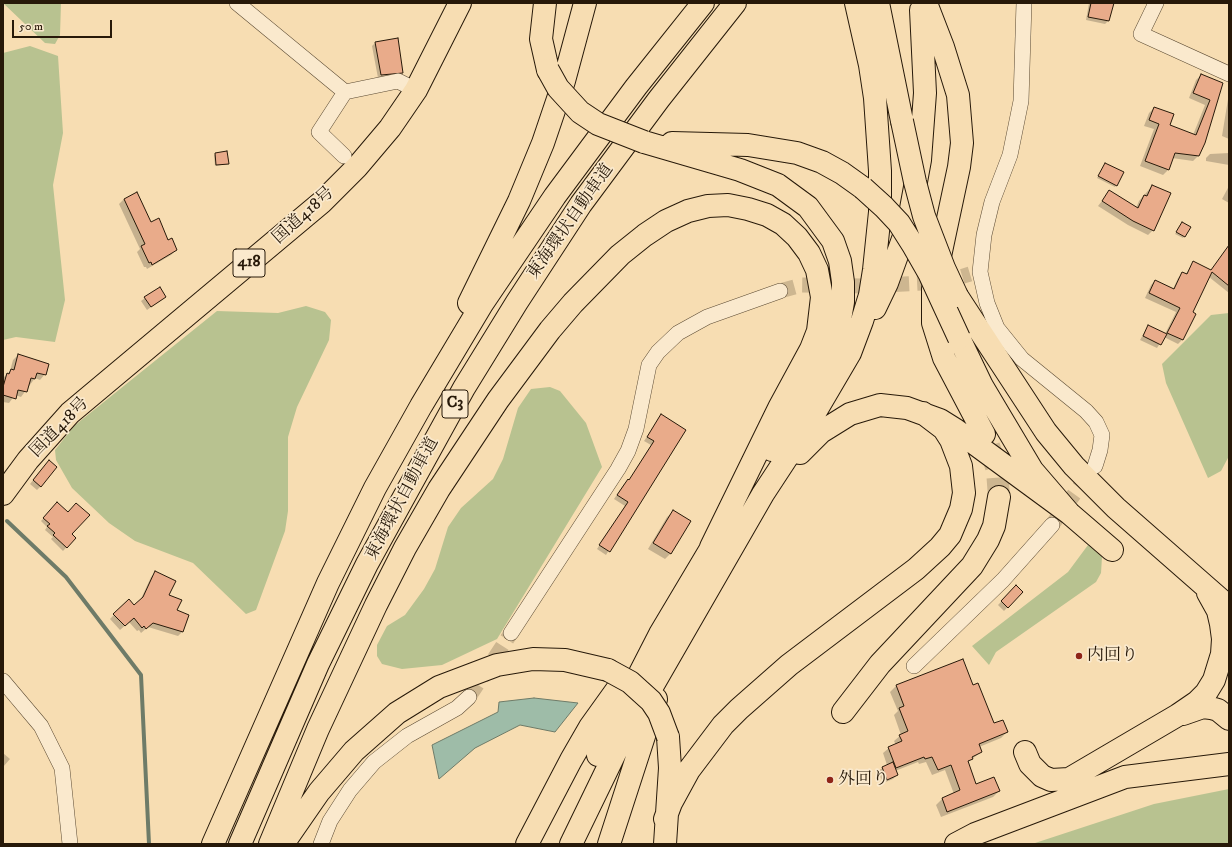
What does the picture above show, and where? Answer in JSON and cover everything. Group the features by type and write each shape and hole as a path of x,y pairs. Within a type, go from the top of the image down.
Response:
{"highway":[{"name":"国道418号","path":"3,494 28,460 70,413 322,202 357,167 390,128 416,90 460,3"},
{"path":"545,3 542,39 548,70 561,92 580,112 598,124 644,142 740,170 778,185 808,207 833,241 840,261 843,302 832,347 806,395 711,547"},
{"path":"375,488 489,264 519,201 543,142 564,81 585,3"},
{"name":"東海環状自動車道","path":"213,844 328,583 375,488 421,406 482,304 560,190 636,87 703,3"},
{"name":"東海環状自動車道","path":"240,844 318,664 367,564 464,388 517,302 581,204 659,99 735,3"},
{"path":"850,353 870,295 880,212 879,142 875,98 856,3"},
{"path":"878,3 915,182 924,216 944,268 957,296 1032,411 1060,449 1101,494 1229,606"},
{"path":"556,844 615,720 803,432 850,353 887,283 898,254 914,197 920,160 925,93 923,28 920,3"},
{"path":"926,3 951,70 958,94 962,143 958,175 933,289 933,323 944,358 984,434"},
{"path":"644,142 748,145 797,153 822,162 842,173 863,188 894,218 913,245 929,273 986,393 1060,519"},
{"path":"270,844 343,674 389,580 439,489 498,400 550,330 573,302 633,245 666,221 688,211 708,206 728,205 748,208 767,215 783,224 797,237 809,253 817,270 822,297 819,325 811,349 779,408 711,547 620,743 571,844"},
{"path":"763,494 803,448 821,432 850,414 880,405 901,406 923,413 956,430 1060,519 1112,550"},
{"path":"665,819 671,803 689,770 723,725 739,709 789,665 920,565 940,547 950,535 961,509 964,493 961,466 951,440 944,430 923,413"},
{"path":"843,712 880,664 972,566 988,540 994,526 999,497"},
{"path":"1025,752 1030,764 1042,776 1051,780 1069,779 1178,716 1206,693 1216,674 1222,654 1224,639 1218,611 1202,583"},
{"path":"527,844 552,793 590,727 613,694 668,639"},
{"path":"609,844 668,639"},
{"path":"283,844 319,792 354,751 397,713 439,687 497,665 533,659 565,660 608,670 630,682 651,701 659,713 668,737 670,768 665,819 665,844"},
{"path":"1178,716 1203,707 1218,710 1229,719"},
{"path":"1199,768 1216,761 1229,747"},
{"path":"956,844 975,834 1125,777 1229,764"}],"street":[{"path":"237,3 346,92"},
{"path":"1024,3 1021,101 1010,155 992,202 975,273 997,328 1022,359 1086,411 1096,422 1102,435 1100,450 1095,466"},
{"path":"1156,3 1141,34 1229,74"},
{"path":"344,156 319,132 346,92 398,81 416,90"},
{"path":"511,633 618,469 628,451 636,429 649,365 658,352 678,333 707,317 780,291"},
{"path":"914,666 1003,580 1060,519"},
{"path":"3,682 41,726 62,768 70,844"},
{"path":"321,844 330,821 350,790 374,762 407,736 457,708 469,697"}],"green space":[{"path":"3,3 61,3 60,35 55,44 45,43"},
{"path":"30,46 58,56 63,133 53,185 65,300 55,342 16,337 3,340 3,53"},
{"path":"306,306 325,312 331,320 329,340 297,407 288,437 288,511 285,531 256,610 246,614 193,563 135,541 109,523 72,488 56,460 55,450 74,426 217,311 278,313"},
{"path":"1229,313 1229,456 1221,471 1208,478 1166,383 1162,364 1211,315"},
{"path":"550,387 560,391 586,423 602,467 497,639 442,665 402,669 382,664 377,656 377,645 387,626 405,615 424,589 435,569 448,527 461,508 493,479 503,459 518,408 531,389"},
{"path":"1088,545 1102,557 1101,573 1096,582 996,652 989,665 972,646 1068,572"},
{"path":"1229,789 1229,844 1032,844 1154,804"}],"shaded area":[{"path":"534,698 578,703 555,732 520,725 475,748 439,779 432,745 498,712 499,702"}],"building":[{"path":"1091,3 1114,3 1109,21 1088,17"},
{"path":"398,38 403,73 381,75 375,42"},
{"path":"1201,74 1223,83 1205,143 1199,156 1175,153 1169,170 1145,161 1159,124 1149,120 1154,107 1174,114 1170,125 1196,135 1210,100 1193,93"},
{"path":"227,151 229,164 216,165 215,153"},
{"path":"1105,163 1124,172 1117,186 1098,176"},
{"path":"1152,185 1171,193 1154,231 1133,221 1102,201 1109,190 1138,208 1144,195 1147,196"},
{"path":"137,192 151,222 159,218 168,240 172,238 177,250 152,265 151,262 149,263 141,246 145,244 124,199"},
{"path":"1182,222 1191,227 1185,237 1176,232"},
{"path":"1229,245 1229,286 1212,272 1193,312 1196,314 1183,340 1167,333 1180,308 1149,293 1155,280 1174,289 1182,272 1187,274 1193,261 1211,270"},
{"path":"160,287 166,297 151,307 144,297"},
{"path":"1148,325 1167,334 1161,345 1143,336"},
{"path":"18,354 49,364 46,375 37,373 35,379 31,378 27,392 18,390 16,399 3,395 3,387 7,373 9,374 11,369 14,370"},
{"path":"661,414 686,430 610,552 599,545 628,502 617,495 628,479 629,480 654,441 647,437"},
{"path":"49,460 57,467 41,487 33,480"},
{"path":"57,502 68,512 76,503 90,515 72,534 76,538 67,548 53,535 55,533 47,526 50,524 43,518"},
{"path":"673,510 691,521 671,554 653,543"},
{"path":"155,571 176,581 169,595 182,600 177,610 189,615 183,632 153,623 146,629 144,626 142,628 134,618 125,626 113,614 129,599 134,605 143,597"},
{"path":"1016,585 1023,592 1008,608 1001,601"},
{"path":"963,659 973,685 978,683 994,723 1003,720 1008,732 979,744 982,752 972,757 973,759 968,761 976,784 994,777 1000,791 947,812 942,798 960,790 951,765 938,770 932,757 925,759 924,757 896,768 888,747 902,741 899,735 908,731 899,708 904,706 896,685"},
{"path":"893,762 898,775 887,780 882,767"}],"waterway":[{"path":"7,521 66,577 141,675 149,844"}],"tunnel":[{"path":"780,291 802,285 862,286 944,282 970,274"},
{"path":"989,446 997,470 999,497"},
{"path":"1052,525 1091,471"},
{"path":"469,697 511,633"}],"place":[{"name":"内回り","path":"1079,656"},
{"name":"外回り","path":"830,780"}]}
